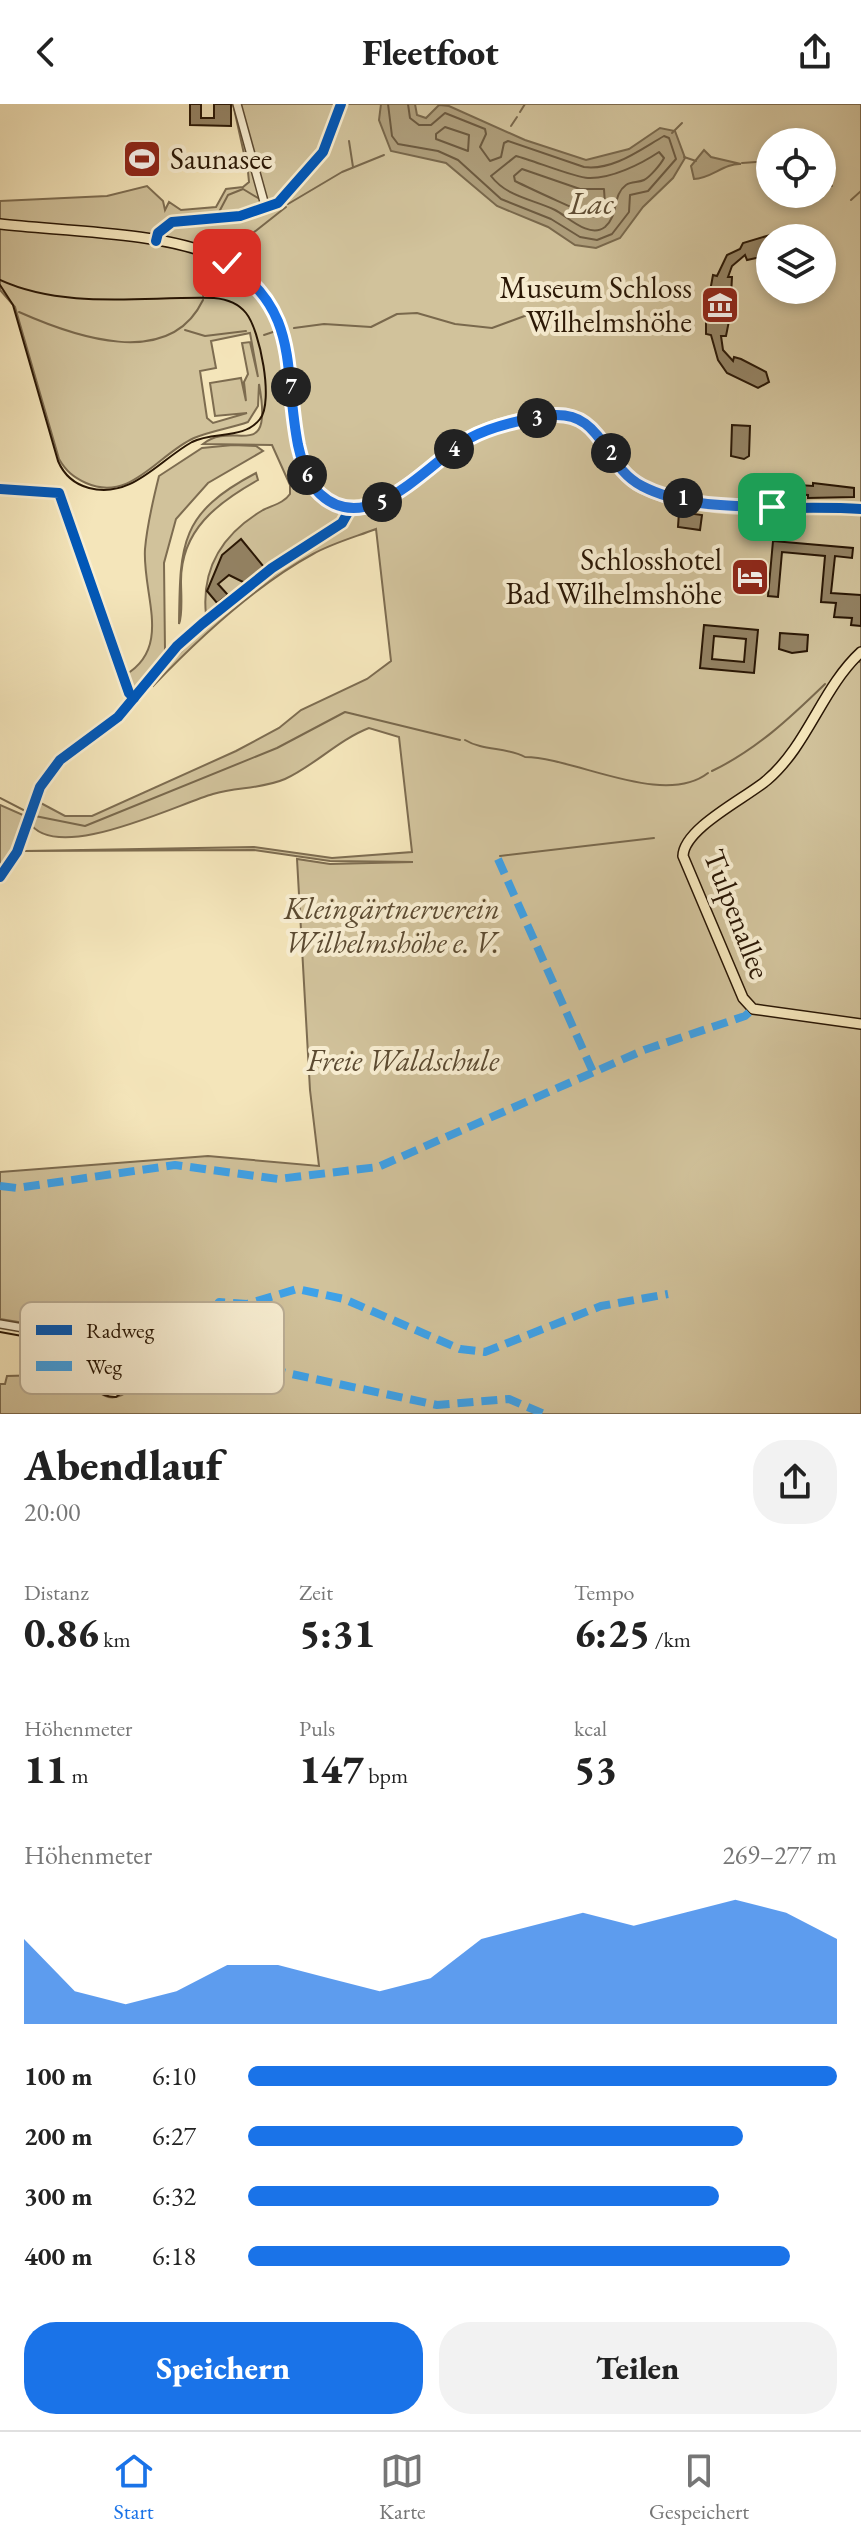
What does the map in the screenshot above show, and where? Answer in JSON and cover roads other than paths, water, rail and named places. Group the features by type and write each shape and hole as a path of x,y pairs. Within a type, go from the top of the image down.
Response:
{"main road":[{"path":"0,224 156,241 217,257 253,282 269,300 285,342 304,467 315,489 332,502 351,507 380,503 477,434 559,415 575,417 588,425 628,477 654,491 728,505 861,509"},
{"name":"Tulpenallee","path":"861,652 833,684 783,764 759,786 691,836 683,856 743,998 753,1009 861,1024"}],"street":[{"path":"237,104 266,209"},
{"path":"156,241 158,233 172,222 240,216 266,209 287,195 321,156 341,104"},
{"path":"0,1324 20,1327"}],"water":[{"name":"Lac","path":"381,104 415,104 417,115 426,118 439,105 449,106 525,140 586,160 629,149 660,128 675,131 685,158 673,178 643,207 620,238 596,248 575,245 548,227 497,206 446,163 391,151 379,120"},
{"path":"704,150 711,157 741,164 694,179 691,166"}],"waterway":[{"path":"520,112 525,104"},
{"path":"511,126 517,117"},
{"path":"672,133 682,123"},
{"path":"349,141 353,167"},
{"path":"288,204 342,172 384,155"},
{"path":"684,157 696,161"},
{"path":"742,163 756,162"},
{"path":"219,212 228,195 243,189 258,198"},
{"path":"851,200 861,191"},
{"path":"239,244 286,207"},
{"path":"206,285 216,262"},
{"path":"203,296 204,289"},
{"path":"19,312 92,337 118,342 144,341 168,335 188,322 203,300"},
{"path":"538,312 548,308"},
{"path":"294,328 324,324 371,327 397,314 417,313 455,324 492,328 530,314"},
{"path":"185,330 205,336 246,331"},
{"path":"264,335 273,332"},
{"path":"712,771 758,743 825,684"},
{"path":"0,798 35,816 85,826 277,748 345,712 460,740"},
{"path":"465,740 479,746 643,783 667,785 689,782 708,773"},
{"path":"500,856 654,838"}],"tram line":[{"path":"0,280 25,289 78,298 214,298 236,304 251,322 264,366 266,398 260,419 246,430 192,442 132,483 104,490 79,484 66,475 58,461 13,305 0,285"},
{"path":"0,1332 20,1336"},
{"path":"104,1394 116,1397 120,1394"}],"place":[{"name":"Saunasee","path":"142,159"},
{"name":"Museum Schloss Wilhelmshöhe","path":"720,305"},
{"name":"Schlosshotel Bad Wilhelmshöhe","path":"750,577"}],"park label":[{"name":"Kleingärtnerverein Wilhelmshöhe e. V.","path":"392,926"},
{"name":"Freie Waldschule","path":"403,1061"}]}
